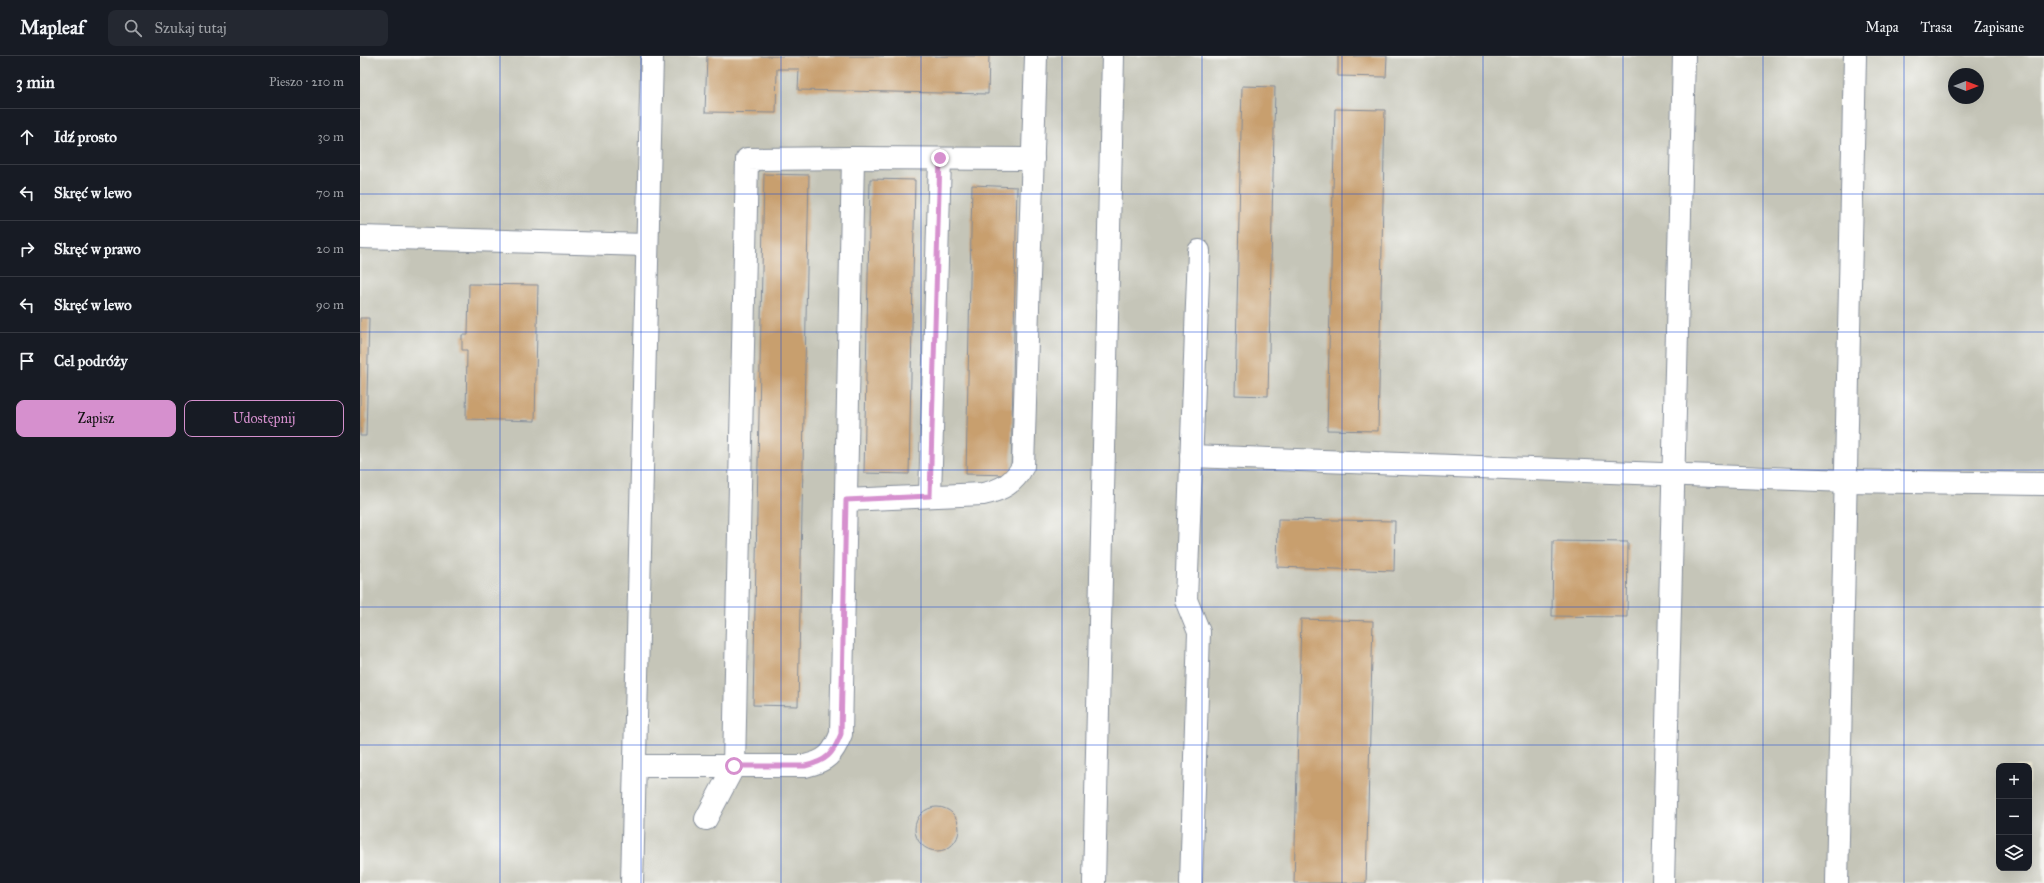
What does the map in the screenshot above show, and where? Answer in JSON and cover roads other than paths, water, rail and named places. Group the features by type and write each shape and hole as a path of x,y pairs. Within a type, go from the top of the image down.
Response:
{"lane":[{"path":"632,883 652,56"},
{"path":"846,500 983,494 996,492 1008,486 1018,477 1024,466 1036,56"},
{"path":"1094,883 1113,56"},
{"path":"1663,883 1684,56"},
{"path":"1838,883 1847,480 1854,56"},
{"path":"634,766 805,766 816,764 828,757 836,746 841,734 854,158"},
{"path":"930,496 940,158"},
{"path":"706,819 734,766 747,159 1033,159"},
{"path":"360,236 647,245"},
{"path":"1191,883 1199,632 1186,600 1190,456 1200,251"},
{"path":"1190,456 1847,480 2044,484"}]}
